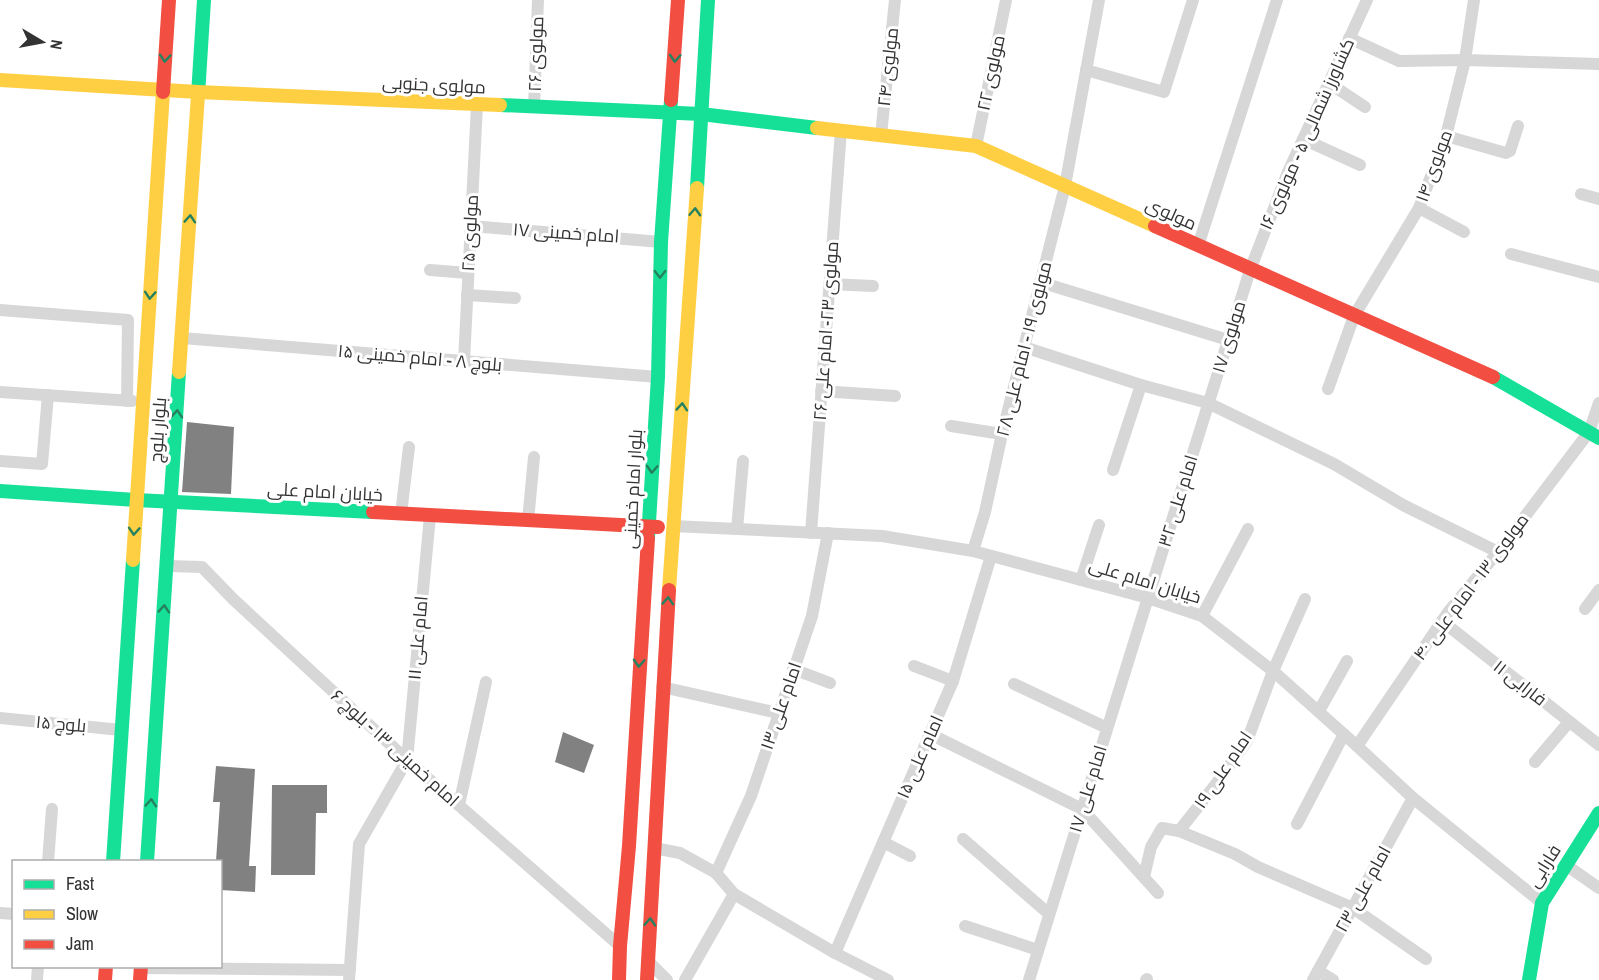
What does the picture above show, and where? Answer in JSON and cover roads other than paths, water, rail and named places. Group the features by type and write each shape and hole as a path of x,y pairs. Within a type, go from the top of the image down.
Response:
{"main road":[{"name":"بلوار بلوچ","path":"113,860 168,0"},
{"name":"بلوار بلوچ","path":"147,860 204,0"},
{"name":"بلوار امام خمینی","path":"619,980 649,528 658,377 661,242 678,0"},
{"path":"647,980 662,687 695,224 708,0"},
{"name":"مولوی جنوبی","path":"0,80 198,92 701,114"},
{"name":"مولوی","path":"701,114 976,146 1502,381 1594,435"},
{"name":"خیابان امام علی","path":"0,490 136,500 649,528 673,526"},
{"name":"فارابی","path":"1529,980 1542,903 1599,813"}],"street":[{"name":"مولوی ۲۶","path":"534,107 538,0"},
{"name":"مولوی ۲۴","path":"881,135 895,0"},
{"name":"مولوی ۲۲","path":"976,146 1006,0"},
{"name":"مولوی ۱۹ - امام علی ۲۸","path":"973,551 985,512 1002,434 1065,186 1099,0"},
{"path":"1086,70 1164,92 1193,0"},
{"path":"1198,246 1277,0"},
{"name":"کشاورز شمالی ۵ - مولوی ۱۶","path":"1250,270 1288,172 1367,0"},
{"name":"مولوی ۱۴","path":"1328,388 1354,316 1419,208 1446,136 1465,60 1474,0"},
{"path":"1349,38 1399,61 1465,60 1599,64"},
{"path":"1329,83 1365,107"},
{"name":"مولوی ۲۵","path":"464,361 477,105"},
{"path":"1446,136 1506,153 1510,151 1518,126"},
{"name":"مولوی ۲۳- امام علی ۲۶","path":"811,533 841,130"},
{"path":"1303,139 1360,165"},
{"path":"1581,194 1599,199"},
{"path":"1419,208 1464,232"},
{"name":"امام خمینی ۱۷","path":"471,226 661,242"},
{"path":"1511,254 1599,277"},
{"path":"430,270 468,273"},
{"name":"مولوی ۱۷","path":"1208,404 1250,270"},
{"path":"1040,282 1228,340"},
{"path":"829,284 873,286"},
{"path":"467,295 515,298"},
{"path":"0,310 128,320 127,401"},
{"name":"بلوچ ۸ - امام خمینی ۱۵","path":"182,339 658,377"},
{"path":"1024,347 1208,404 1334,464 1403,505 1498,552"},
{"path":"1113,470 1141,385"},
{"path":"821,391 895,396"},
{"path":"0,392 143,402"},
{"path":"0,460 42,464 48,395"},
{"name":"مولوی ۱۳ - امام علی ۴۰","path":"1357,746 1442,621 1594,435 1599,403"},
{"name":"امام علی ۳۲","path":"1148,598 1208,404"},
{"path":"951,426 1002,434"},
{"path":"400,514 409,447"},
{"path":"528,521 534,457"},
{"path":"737,529 743,461"},
{"name":"امام علی ۱۱","path":"407,759 430,516"},
{"path":"1081,580 1099,525"},
{"name":"خیابان امام علی","path":"673,526 882,536 973,551 1148,598 1202,616 1273,671 1413,798 1542,903"},
{"path":"1202,616 1248,529"},
{"name":"امام علی ۱۳","path":"716,873 751,796 812,616 828,533"},
{"name":"امام علی ۱۵","path":"835,953 953,681 992,556"},
{"name":"امام خمینی ۱۳ - بلوچ ۶","path":"167,566 202,567 233,599 407,759 620,946"},
{"path":"1585,609 1599,590"},
{"name":"امام علی ۱۷","path":"1029,980 1148,598"},
{"name":"امام علی ۱۹","path":"1179,831 1248,741 1273,671 1305,599"},
{"name":"فارابی ۱۱","path":"1442,621 1599,746"},
{"path":"1319,711 1347,661"},
{"path":"914,666 953,681"},
{"path":"793,669 830,683"},
{"path":"459,805 486,682"},
{"path":"1014,684 1107,728"},
{"path":"662,687 778,713"},
{"name":"بلوچ ۱۵","path":"0,718 122,730"},
{"path":"1535,762 1569,722"},
{"path":"930,734 1082,809 1158,893"},
{"path":"1297,824 1344,734"},
{"path":"140,971 349,975 359,844 407,759"},
{"name":"امام علی ۲۳","path":"1316,976 1413,798"},
{"path":"48,860 52,809"},
{"path":"1144,877 1151,847 1162,828 1179,831 1353,908 1426,959"},
{"path":"963,839 1050,914"},
{"path":"883,842 910,856"},
{"path":"654,848 680,853 716,873 734,894 835,953 888,980"},
{"path":"1566,865 1599,888"},
{"path":"685,980 734,894"},
{"path":"965,926 1038,950"},
{"path":"648,961 667,980"},
{"path":"1316,976 1333,980"}]}
